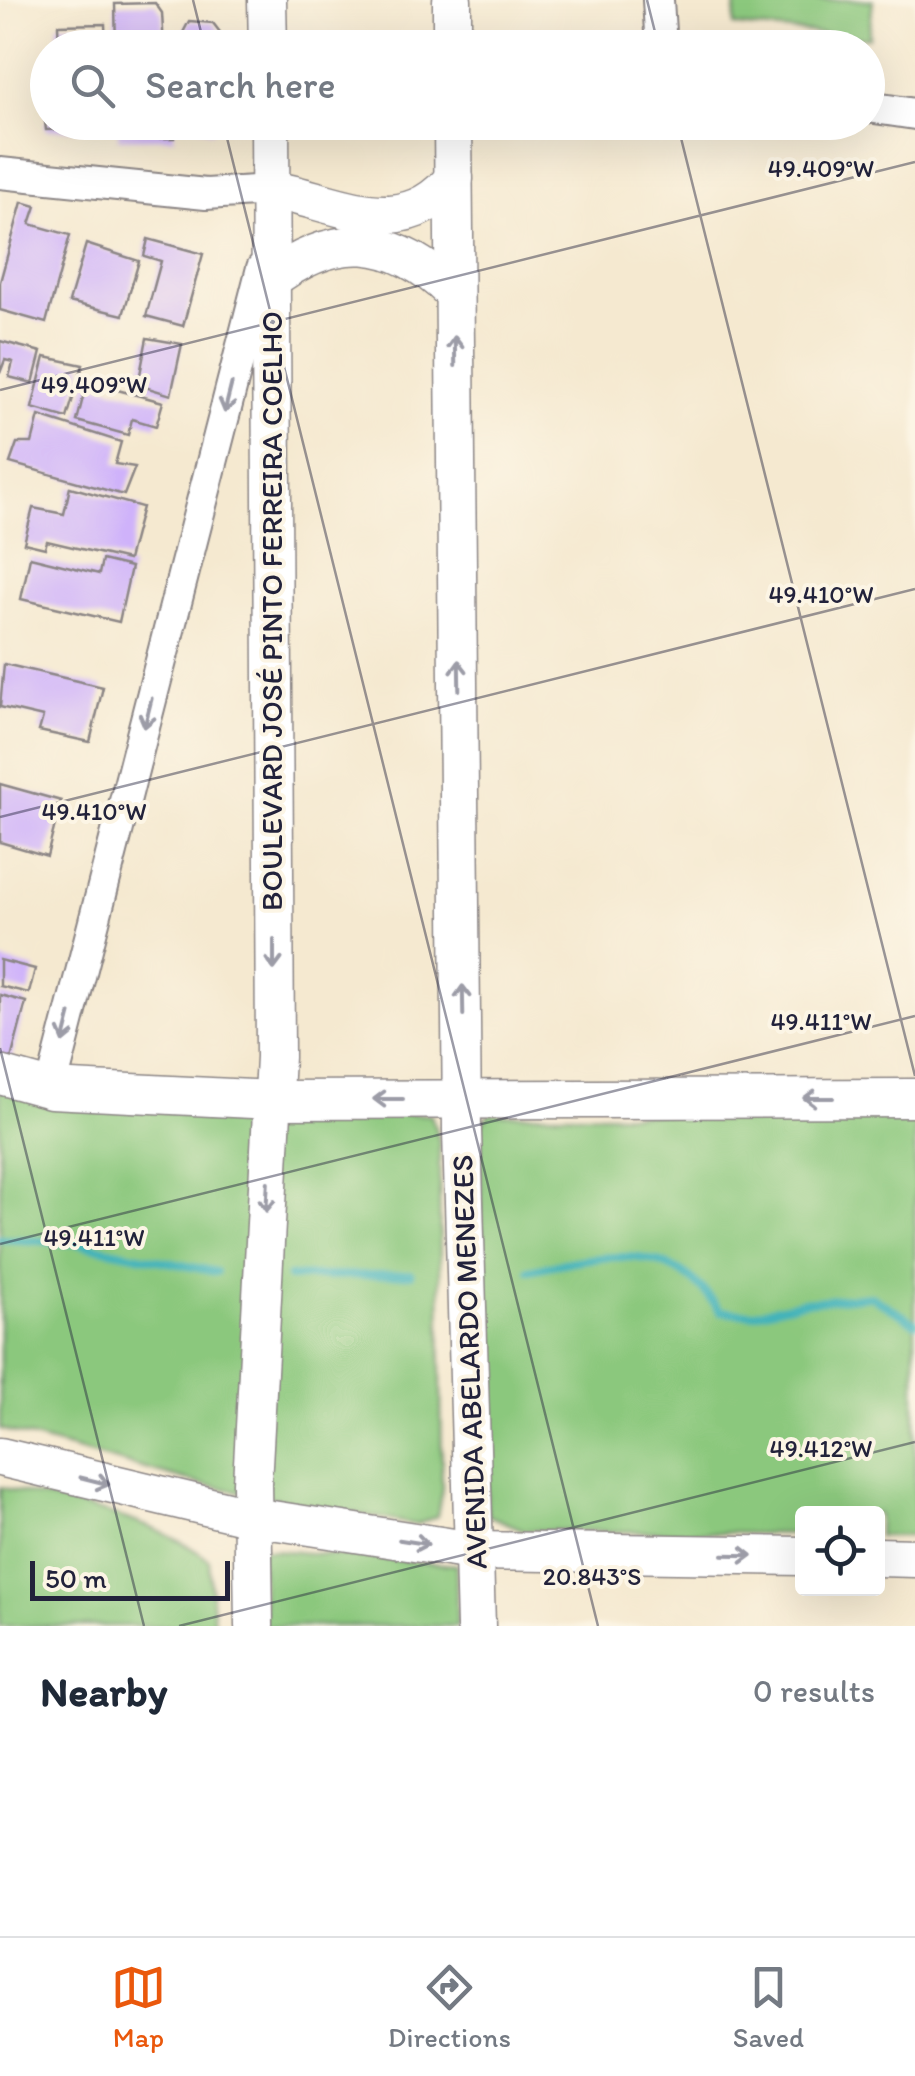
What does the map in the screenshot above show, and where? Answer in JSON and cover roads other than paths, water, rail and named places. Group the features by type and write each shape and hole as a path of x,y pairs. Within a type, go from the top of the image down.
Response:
{"main road":[{"path":"268,0 268,30"},
{"path":"452,0 452,30"},
{"name":"BOULEVARD JOSÉ PINTO FERREIRA COELHO","path":"270,140 272,1100"},
{"path":"454,140 464,1098"},
{"path":"271,190 338,210 373,214 398,212 438,198 454,178"},
{"path":"269,281 296,260 329,247 364,245 398,252 428,268 453,292"},
{"path":"0,1075 51,1089 272,1100 915,1098"},
{"name":"AVENIDA ABELARDO MENEZES","path":"464,1098 476,1626"},
{"path":"254,1626 252,1517 272,1100"},
{"path":"0,1457 252,1517 472,1550 795,1556"},
{"path":"885,1557 915,1558"}],"street":[{"path":"658,0 660,30"},
{"path":"885,110 915,114"},
{"path":"0,173 206,194 271,190"},
{"path":"51,1089 270,236"}],"waterway":[{"path":"0,1239 76,1243 216,1272"},
{"path":"529,1270 609,1257 634,1258 658,1262 680,1272 701,1288 720,1311 752,1314 802,1302 871,1296 915,1323"},
{"path":"289,1277 411,1274"}]}
